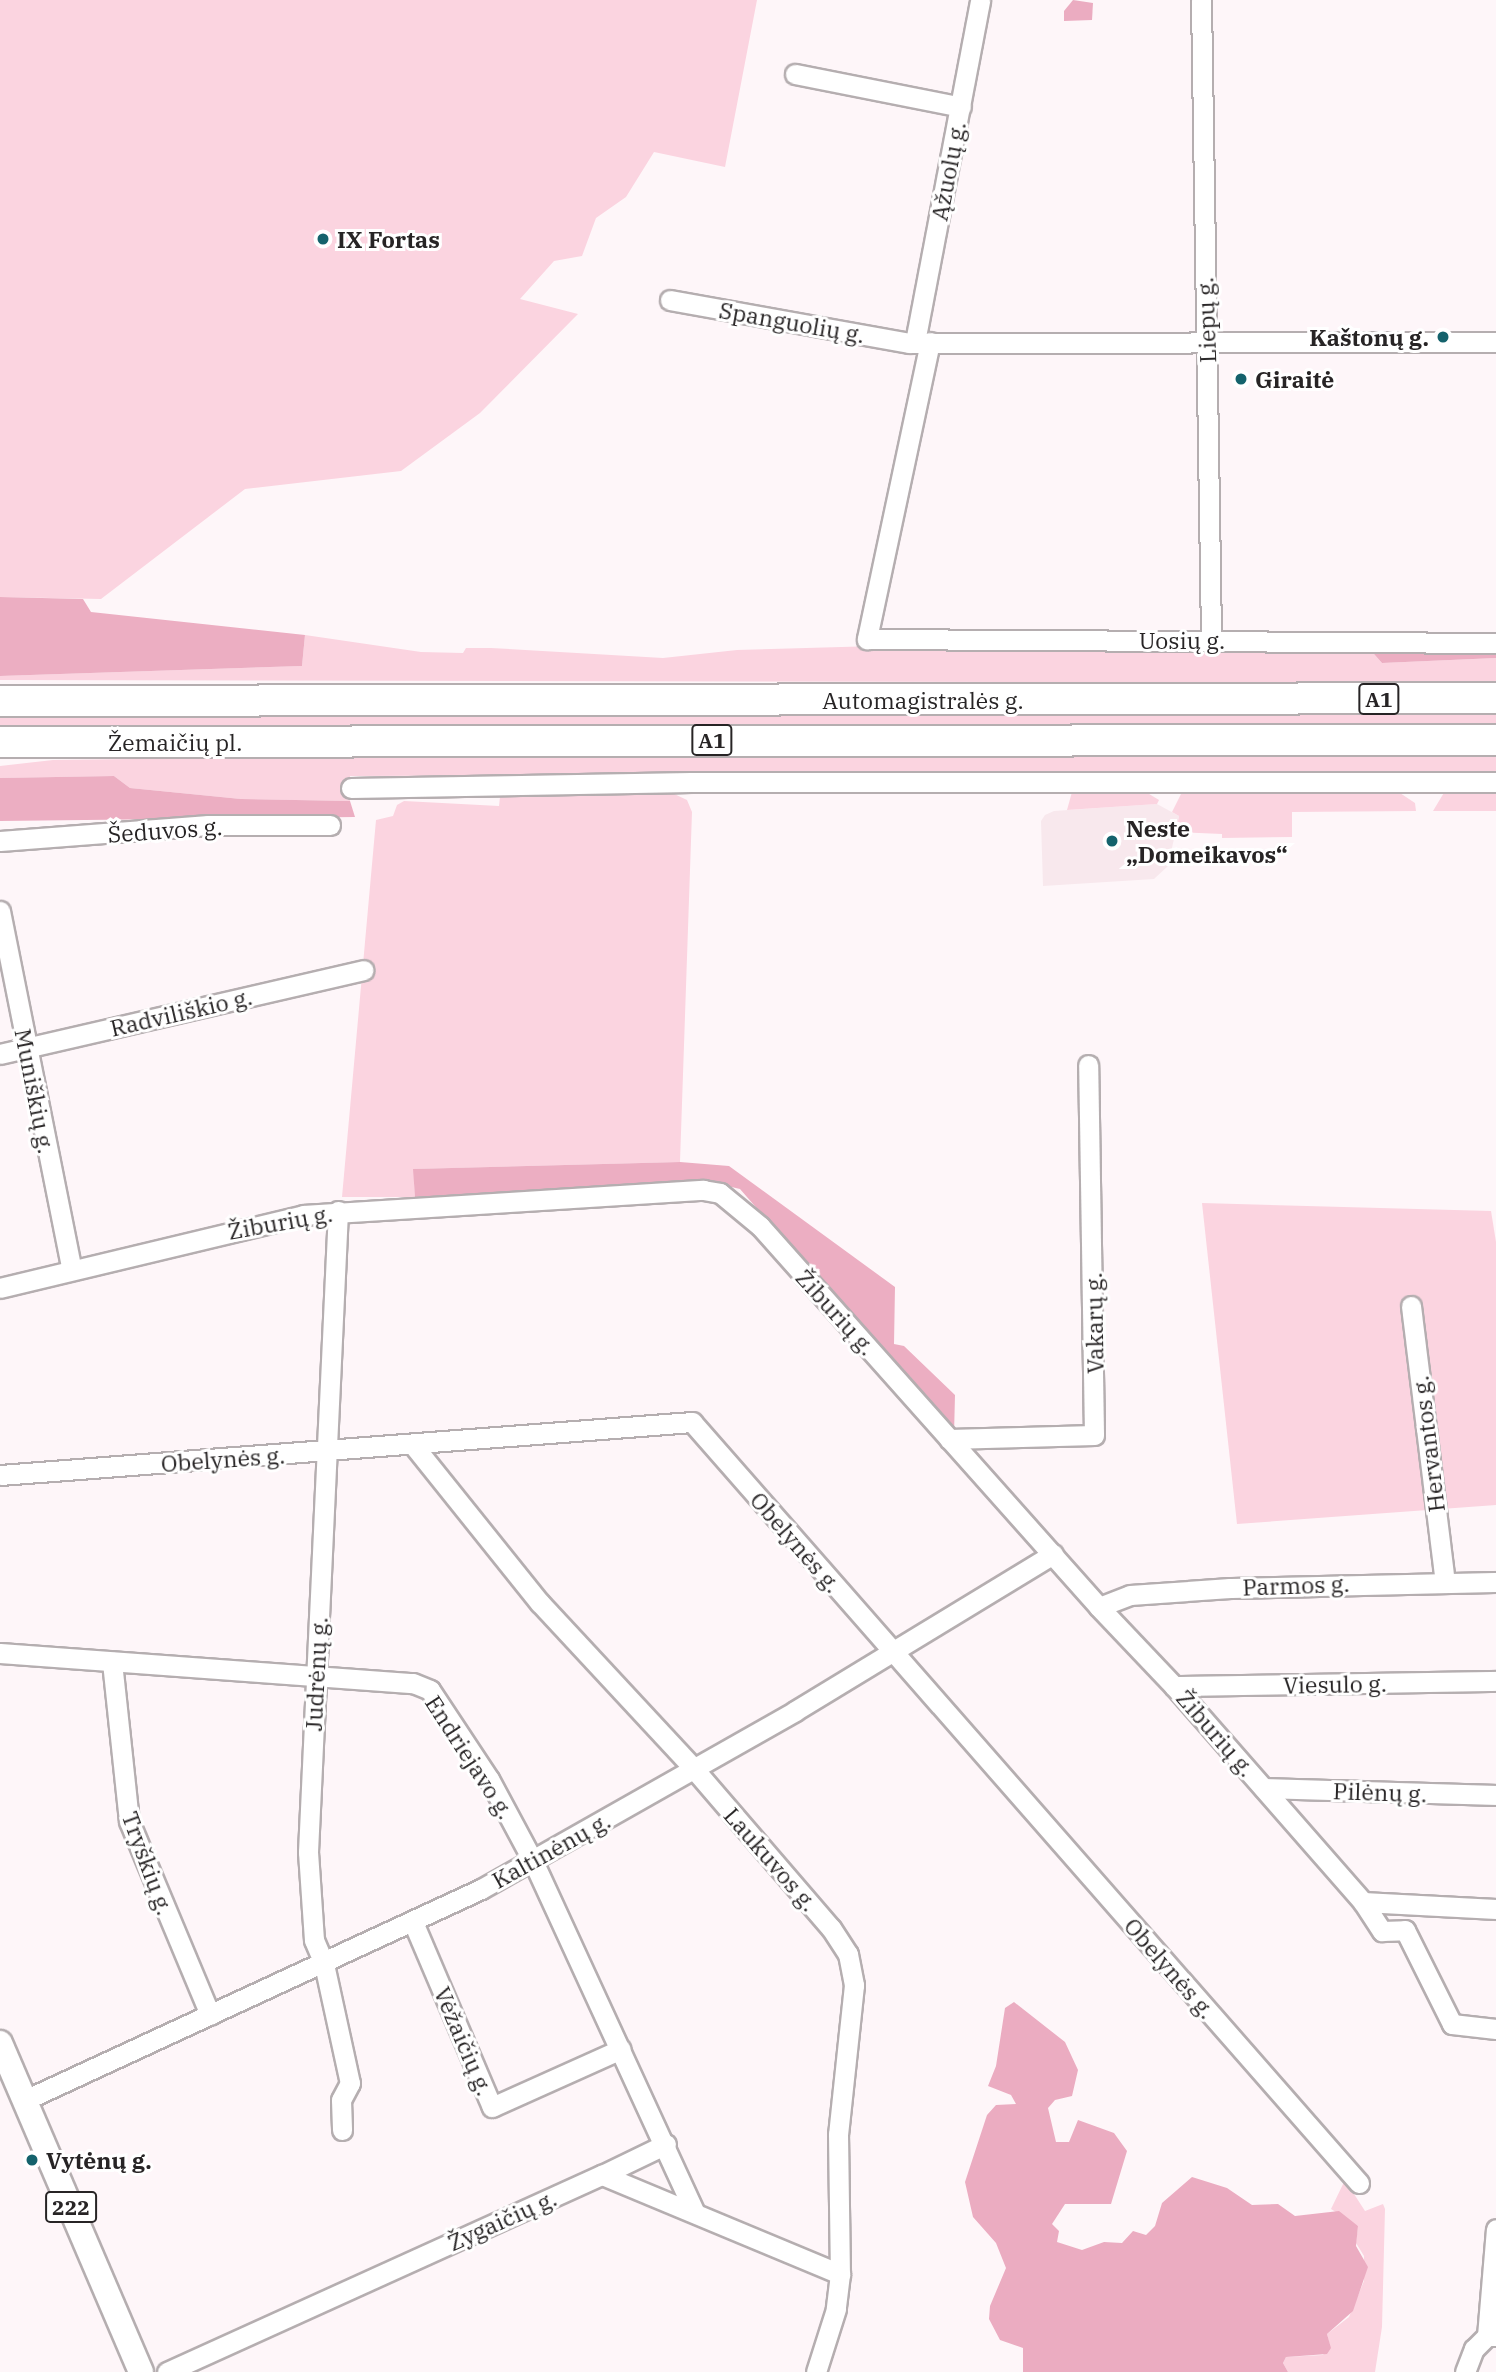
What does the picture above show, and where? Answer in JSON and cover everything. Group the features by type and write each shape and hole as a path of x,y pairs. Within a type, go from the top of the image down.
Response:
{"highway":[{"name":"Automagistralės g.","path":"350,702 1496,698"},
{"name":"Žemaičių pl.","path":"0,701 350,702"},
{"name":"Automagistralės g.","path":"351,742 1129,738 1496,740"},
{"path":"1386,740 1416,748 1496,748"},
{"name":"Žemaičių pl.","path":"0,742 351,742"}],"main road":[{"name":"222","path":"0,2043 141,2372"}],"street":[{"name":"Ąžuolų g.","path":"867,639 922,342 980,0"},
{"name":"Liepų g.","path":"1201,0 1208,345 1210,640"},
{"path":"795,74 961,107"},
{"name":"Spanguolių g.","path":"670,300 922,342"},
{"path":"922,342 1208,345 1496,342"},
{"name":"Uosių g.","path":"867,639 1496,643"},
{"path":"351,788 705,782 1496,782"},
{"name":"Šeduvos g.","path":"0,841 208,825 330,825"},
{"name":"Muniškių g.","path":"0,911 72,1270"},
{"name":"Radviliškio g.","path":"0,1054 363,970"},
{"name":"Vakarų g.","path":"949,1439 1089,1439 1094,1435 1088,1065"},
{"name":"Žiburių g.","path":"0,1288 268,1221 338,1211 704,1190 720,1193 760,1226 1099,1607 1174,1686 1363,1902 1382,1931 1405,1930 1452,2024 1496,2029"},
{"name":"Judrėnų g.","path":"338,1211 316,1675 309,1890 314,1940 324,1964 350,2083 341,2100 342,2130"},
{"name":"Hervantos g.","path":"1411,1306 1445,1582"},
{"name":"Obelynės g.","path":"0,1475 414,1446 692,1422 1359,2183"},
{"name":"Laukuvos g.","path":"414,1446 540,1603 694,1769 831,1928 851,1961 852,2012 838,2134 840,2274 836,2309 816,2372"},
{"name":"Kaltinėnų g.","path":"25,2100 324,1964 533,1861 893,1653 1053,1554"},
{"name":"Parmos g.","path":"1099,1607 1130,1595 1192,1590 1496,1582"},
{"name":"Endriejavo g.","path":"0,1653 413,1683 430,1690 488,1779 533,1861 666,2144 695,2213"},
{"name":"Tryškių g.","path":"112,1662 130,1821 210,2015"},
{"name":"Viesulo g.","path":"1174,1686 1496,1681"},
{"name":"Pilėnų g.","path":"1264,1788 1496,1796"},
{"path":"1363,1902 1496,1909"},
{"name":"Vėžaičių g.","path":"413,1922 492,2107 621,2049"},
{"name":"Žygaičių g.","path":"167,2372 666,2144"},
{"path":"602,2175 840,2274"},
{"path":"1465,2372 1474,2349 1492,2336 1496,2229"}],"shaded area":[{"path":"0,0 757,0 725,167 654,152 626,197 596,218 582,256 554,261 520,299 578,314 480,413 401,471 245,489 101,599 0,597"},
{"path":"1073,0 1093,3 1092,20 1064,21 1064,11"},
{"path":"0,597 83,599 91,612 305,635 302,666 0,676"},
{"path":"305,635 421,652 463,653 466,648 491,648 663,658 737,650 1020,642 1282,646 1284,652 1374,654 1382,663 1496,658 1496,683 0,680 0,676 302,666"},
{"path":"1282,646 1496,649 1496,658 1382,663 1374,654 1283,652"},
{"path":"1496,708 1496,726 0,732 0,709"},
{"path":"461,755 1496,756 1496,773 350,776 350,801 241,799 130,788 114,776 0,778 0,766 53,760"},
{"path":"114,776 130,788 241,799 350,801 355,817 0,821 0,778"},
{"path":"1081,788 1141,789 1159,800 1157,804 1067,810 1072,792"},
{"path":"1190,791 1397,791 1415,803 1416,811 1292,812 1292,837 1222,838 1222,834 1176,832 1179,816 1172,812 1181,794"},
{"path":"1445,791 1496,791 1496,811 1433,811"},
{"path":"524,792 670,792 687,800 692,812 680,1162 414,1169 415,1197 342,1197 376,820 393,816 397,805 404,801 499,806 500,797"},
{"path":"1157,804 1179,816 1168,866 1154,879 1043,886 1041,821 1045,815 1054,811"},
{"path":"680,1162 729,1166 895,1287 894,1344 904,1346 955,1395 954,1435 740,1189 706,1181 415,1197 413,1169"},
{"path":"1202,1203 1491,1211 1496,1242 1496,1505 1237,1524"},
{"path":"1014,2002 1065,2042 1078,2070 1072,2096 1055,2100 1048,2108 1056,2142 1069,2142 1078,2120 1114,2133 1127,2151 1111,2204 1065,2204 1052,2224 1059,2231 1057,2242 1082,2250 1104,2242 1122,2243 1133,2231 1146,2235 1155,2226 1162,2203 1192,2177 1227,2188 1252,2205 1278,2204 1295,2216 1339,2211 1358,2226 1356,2246 1368,2267 1353,2311 1327,2334 1331,2348 1327,2354 1286,2357 1283,2363 1288,2372 1023,2372 1023,2348 1000,2340 989,2319 990,2306 1006,2268 996,2243 973,2217 965,2182 987,2115 996,2105 1016,2104 1011,2095 988,2086 996,2066 1005,2008"},
{"path":"1345,2180 1365,2211 1383,2204 1385,2209 1382,2327 1375,2372 1288,2372 1283,2363 1286,2357 1323,2355 1330,2346 1327,2334 1349,2317 1364,2281 1364,2256 1356,2243 1358,2226 1331,2209"}],"place":[{"name":"IX Fortas","path":"323,239"},
{"name":"Kaštonų g.","path":"1443,337"},
{"name":"Giraitė","path":"1241,379"},
{"name":"Neste „Domeikavos“","path":"1112,841"},
{"name":"Vytėnų g.","path":"32,2160"}]}
